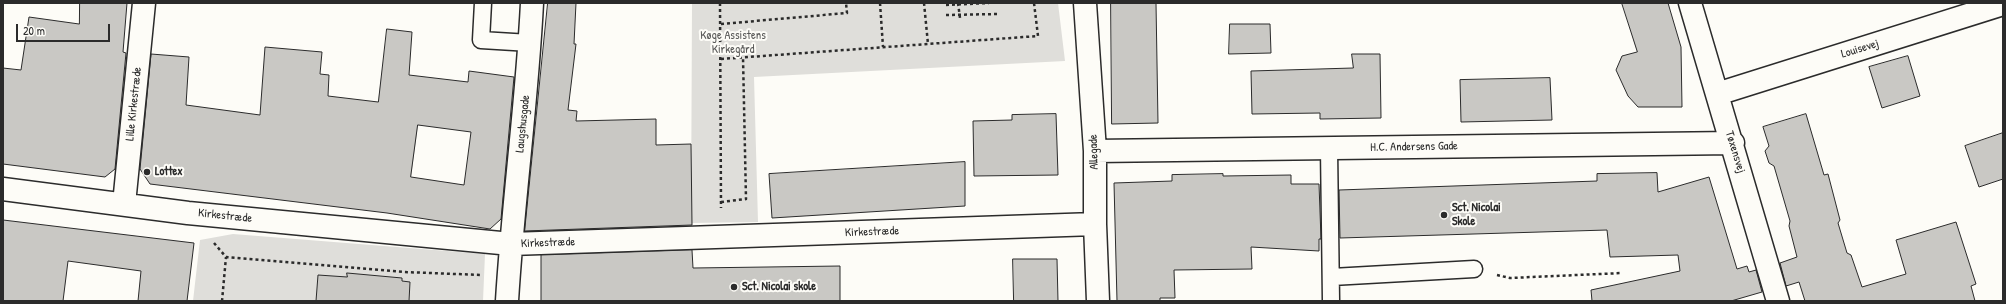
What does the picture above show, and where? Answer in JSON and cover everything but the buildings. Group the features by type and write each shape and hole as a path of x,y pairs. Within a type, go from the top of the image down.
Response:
{"street":[{"name":"Lille Kirkestræde","path":"124,204 144,3"},
{"name":"Laugshusgade","path":"507,301 508,276 528,72 532,3"},
{"name":"Allegade","path":"1085,3 1095,151 1095,224 1098,301"},
{"name":"Tøxensvej","path":"1690,3 1733,143 1778,301"},
{"name":"Louisevej","path":"1717,94 2003,4"},
{"name":"H.C. Andersens Gade","path":"1095,151 1733,143"},
{"name":"Kirkestræde","path":"3,189 188,213 511,244 1095,224"}],"lane":[{"path":"483,3 481,40 530,42"},
{"path":"1329,148 1332,277 1331,301"},
{"path":"1332,277 1474,269"}],"path":[{"path":"720,3 721,237"},
{"path":"721,24 847,13 846,3"},
{"path":"880,3 883,47"},
{"path":"924,3 928,44"},
{"path":"946,5 989,3"},
{"path":"721,59 1038,36 1034,3"},
{"path":"958,4 960,17"},
{"path":"946,15 960,17 998,14"},
{"path":"721,202 746,200 743,58"},
{"path":"222,301 226,257 404,272 508,276"},
{"path":"1474,269 1510,278 1622,273"}],"green space":[{"name":"Køge Assistens Kirkegård","path":"692,3 1058,3 1065,61 754,77 758,222 691,223"},
{"path":"233,234 485,254 483,301 193,301 200,240"}],"place":[{"name":"Lottex","path":"147,172"},
{"name":"Sct. Nicolai Skole","path":"1444,215"},
{"name":"Sct. Nicolai skole","path":"734,287"}]}
